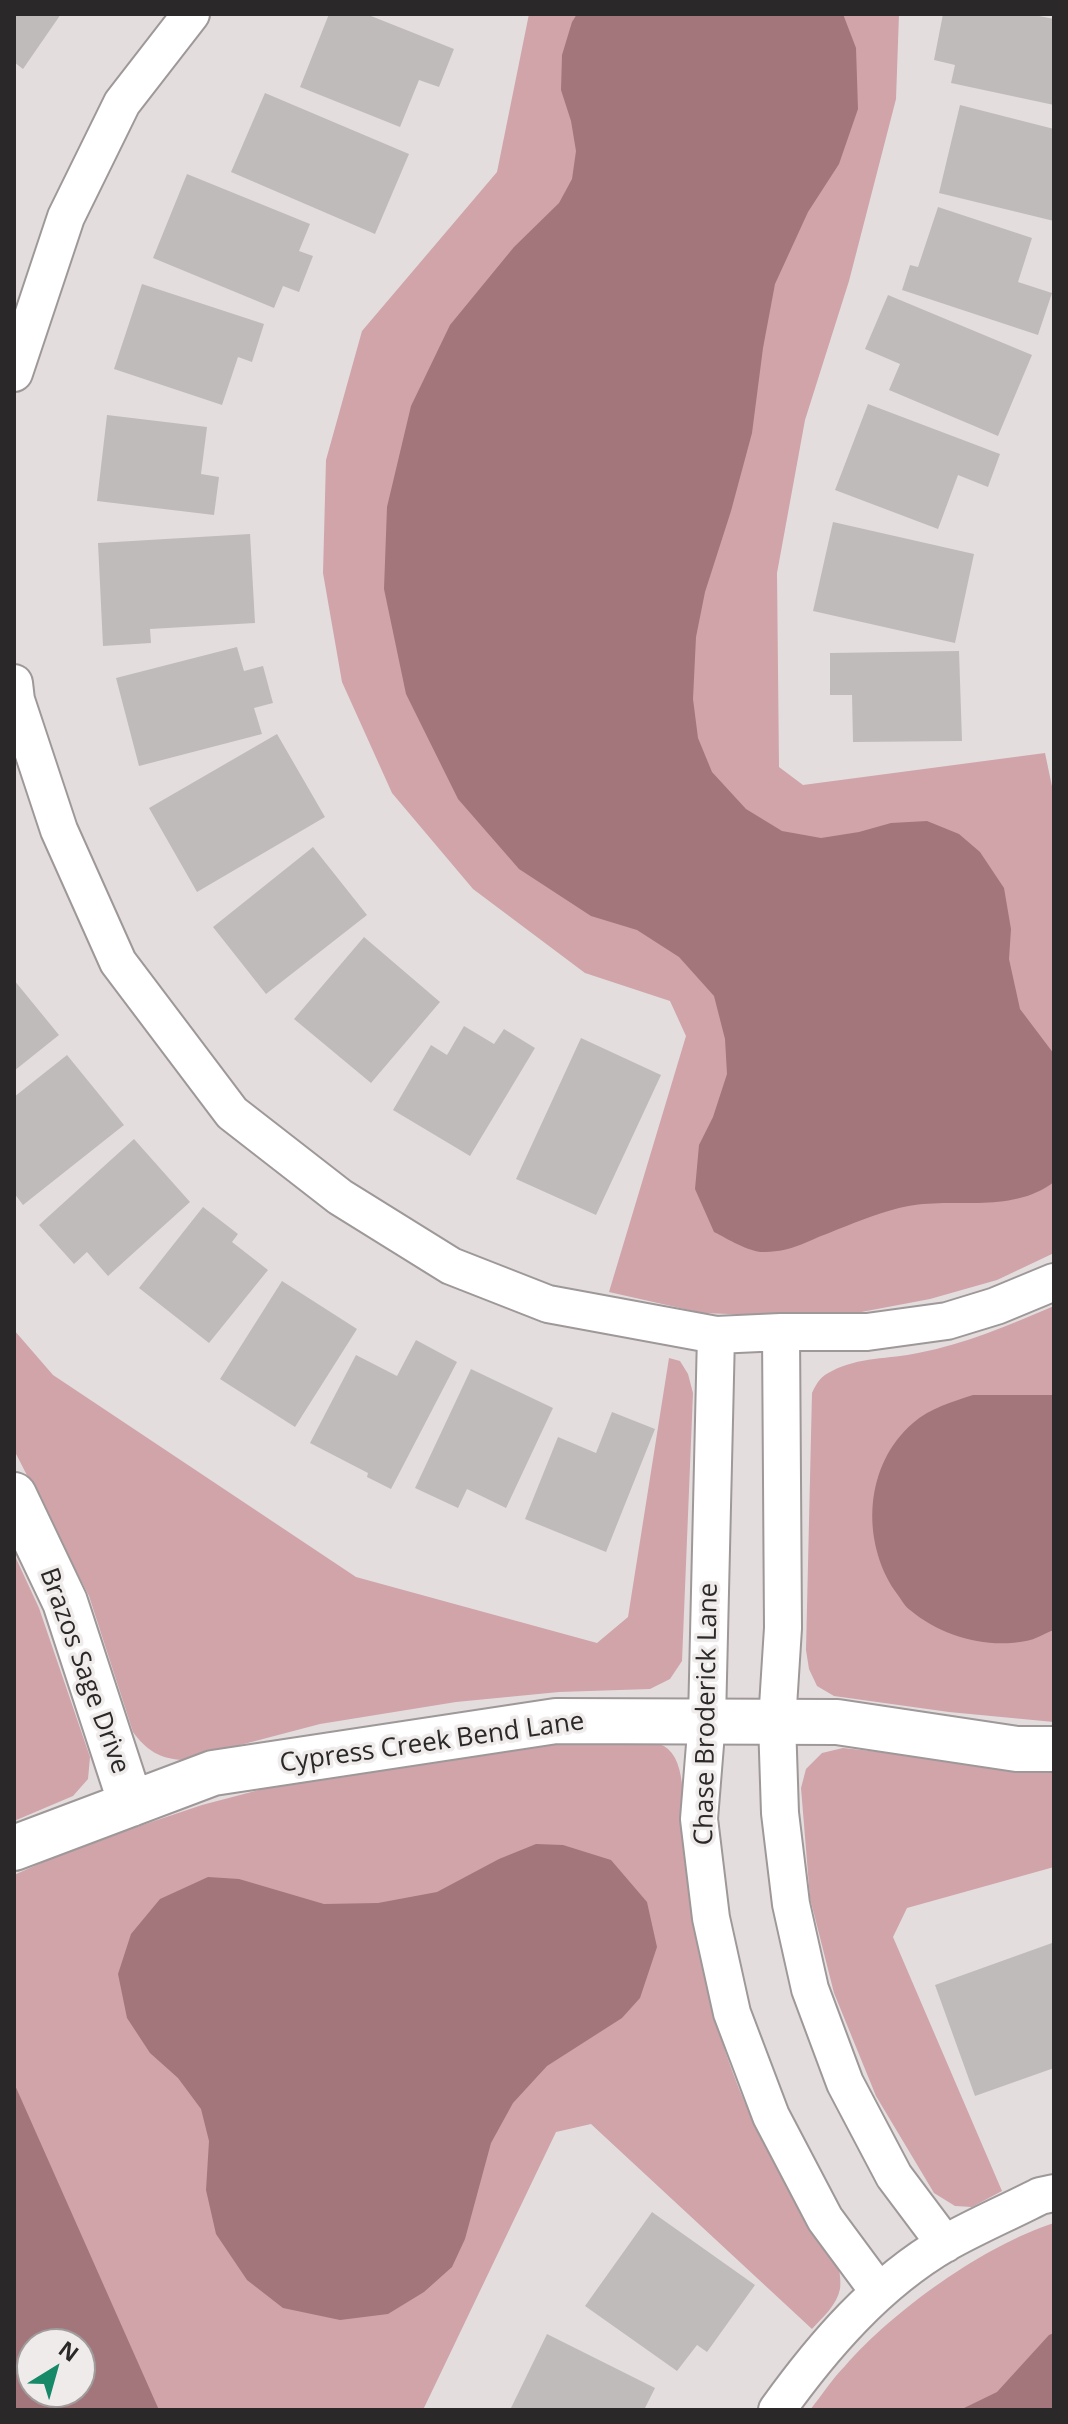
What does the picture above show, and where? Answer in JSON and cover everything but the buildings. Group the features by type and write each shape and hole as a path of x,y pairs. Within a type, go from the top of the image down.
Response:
{"street":[{"path":"14,373 66,217 122,103 191,14"},
{"path":"14,683 16,700 59,830 118,962 232,1113 340,1197 451,1266 548,1304 716,1335 867,1332 947,1321 996,1306 1054,1282"},
{"path":"781,1332 783,1628 777,1722 780,1813 791,1904 810,1989 845,2083 894,2176 945,2244"},
{"name":"Chase Broderick Lane","path":"716,1335 707,1720 699,1819 711,1918 732,2013 771,2116 825,2219 879,2292"},
{"name":"Brazos Sage Drive","path":"14,1495 65,1602 131,1804"},
{"name":"Cypress Creek Bend Lane","path":"14,1848 213,1773 556,1721 837,1722 1017,1749 1054,1749"},
{"path":"777,2410 815,2357 879,2292 945,2244 1040,2196 1054,2193"}],"shaded area":[{"path":"529,14 899,14 896,99 849,281 805,420 777,573 779,767 803,785 1045,753 1054,796 1054,1253 997,1280 930,1299 856,1313 782,1316 702,1313 609,1292 686,1036 670,1001 585,973 473,889 392,793 342,682 323,573 326,460 362,331 497,172"},
{"path":"577,14 843,14 856,48 858,109 839,164 808,212 775,284 752,433 705,592 696,637 693,699 698,738 712,772 746,809 782,831 821,838 891,823 927,821 959,834 980,852 1004,888 1011,929 1009,959 1020,1009 1054,1054 1054,1182 1037,1192 999,1202 938,1203 899,1208 784,1250 753,1250 714,1232 695,1189 699,1145 713,1117 727,1074 725,1039 714,996 679,957 637,930 591,916 519,869 458,799 406,694 384,589 387,507 411,406 450,325 514,247 559,203 572,179 576,151 561,90 562,55"},
{"path":"1054,1306 1054,1722 834,1696 817,1686 809,1669 806,1650 812,1393 816,1386 825,1375 842,1366 953,1345"},
{"path":"14,1330 53,1375 356,1577 597,1643 628,1617 669,1358 680,1361 688,1374 693,1393 682,1661 670,1679 650,1689 559,1692 456,1702 320,1724 183,1760 154,1752 133,1732 89,1596 14,1450"},
{"path":"973,1395 1054,1395 1054,1630 1029,1640 980,1642 950,1633 922,1619 908,1608 895,1591 877,1550 873,1504 877,1481 897,1440 927,1413"},
{"path":"14,1554 39,1608 90,1757 88,1779 73,1796 14,1821"},
{"path":"572,1740 649,1741 668,1749 675,1758 682,1783 684,1855 689,1896 714,2013 725,2051 755,2125 805,2218 839,2268 838,2295 829,2311 812,2329 591,2124 556,2132 423,2410 14,2410 14,1875 77,1847 202,1805 335,1770"},
{"path":"843,1748 1054,1771 1054,1867 907,1908 893,1937 1002,2191 972,2207 955,2206 934,2193 876,2096 834,1993 810,1898 801,1788 806,1769 822,1753"},
{"path":"536,1844 563,1845 611,1860 647,1902 657,1947 640,1998 622,2018 547,2066 513,2103 491,2143 465,2239 452,2267 424,2292 388,2314 340,2320 283,2308 247,2280 216,2234 206,2190 209,2141 201,2109 178,2078 150,2053 127,2018 118,1974 131,1934 160,1899 208,1877 239,1879 324,1904 378,1903 437,1892 499,1859"},
{"path":"14,2083 159,2410 14,2410"},
{"path":"1054,2223 1054,2410 810,2410 865,2345 914,2302 998,2247"},
{"path":"1054,2333 1054,2410 960,2410 997,2392"}]}
